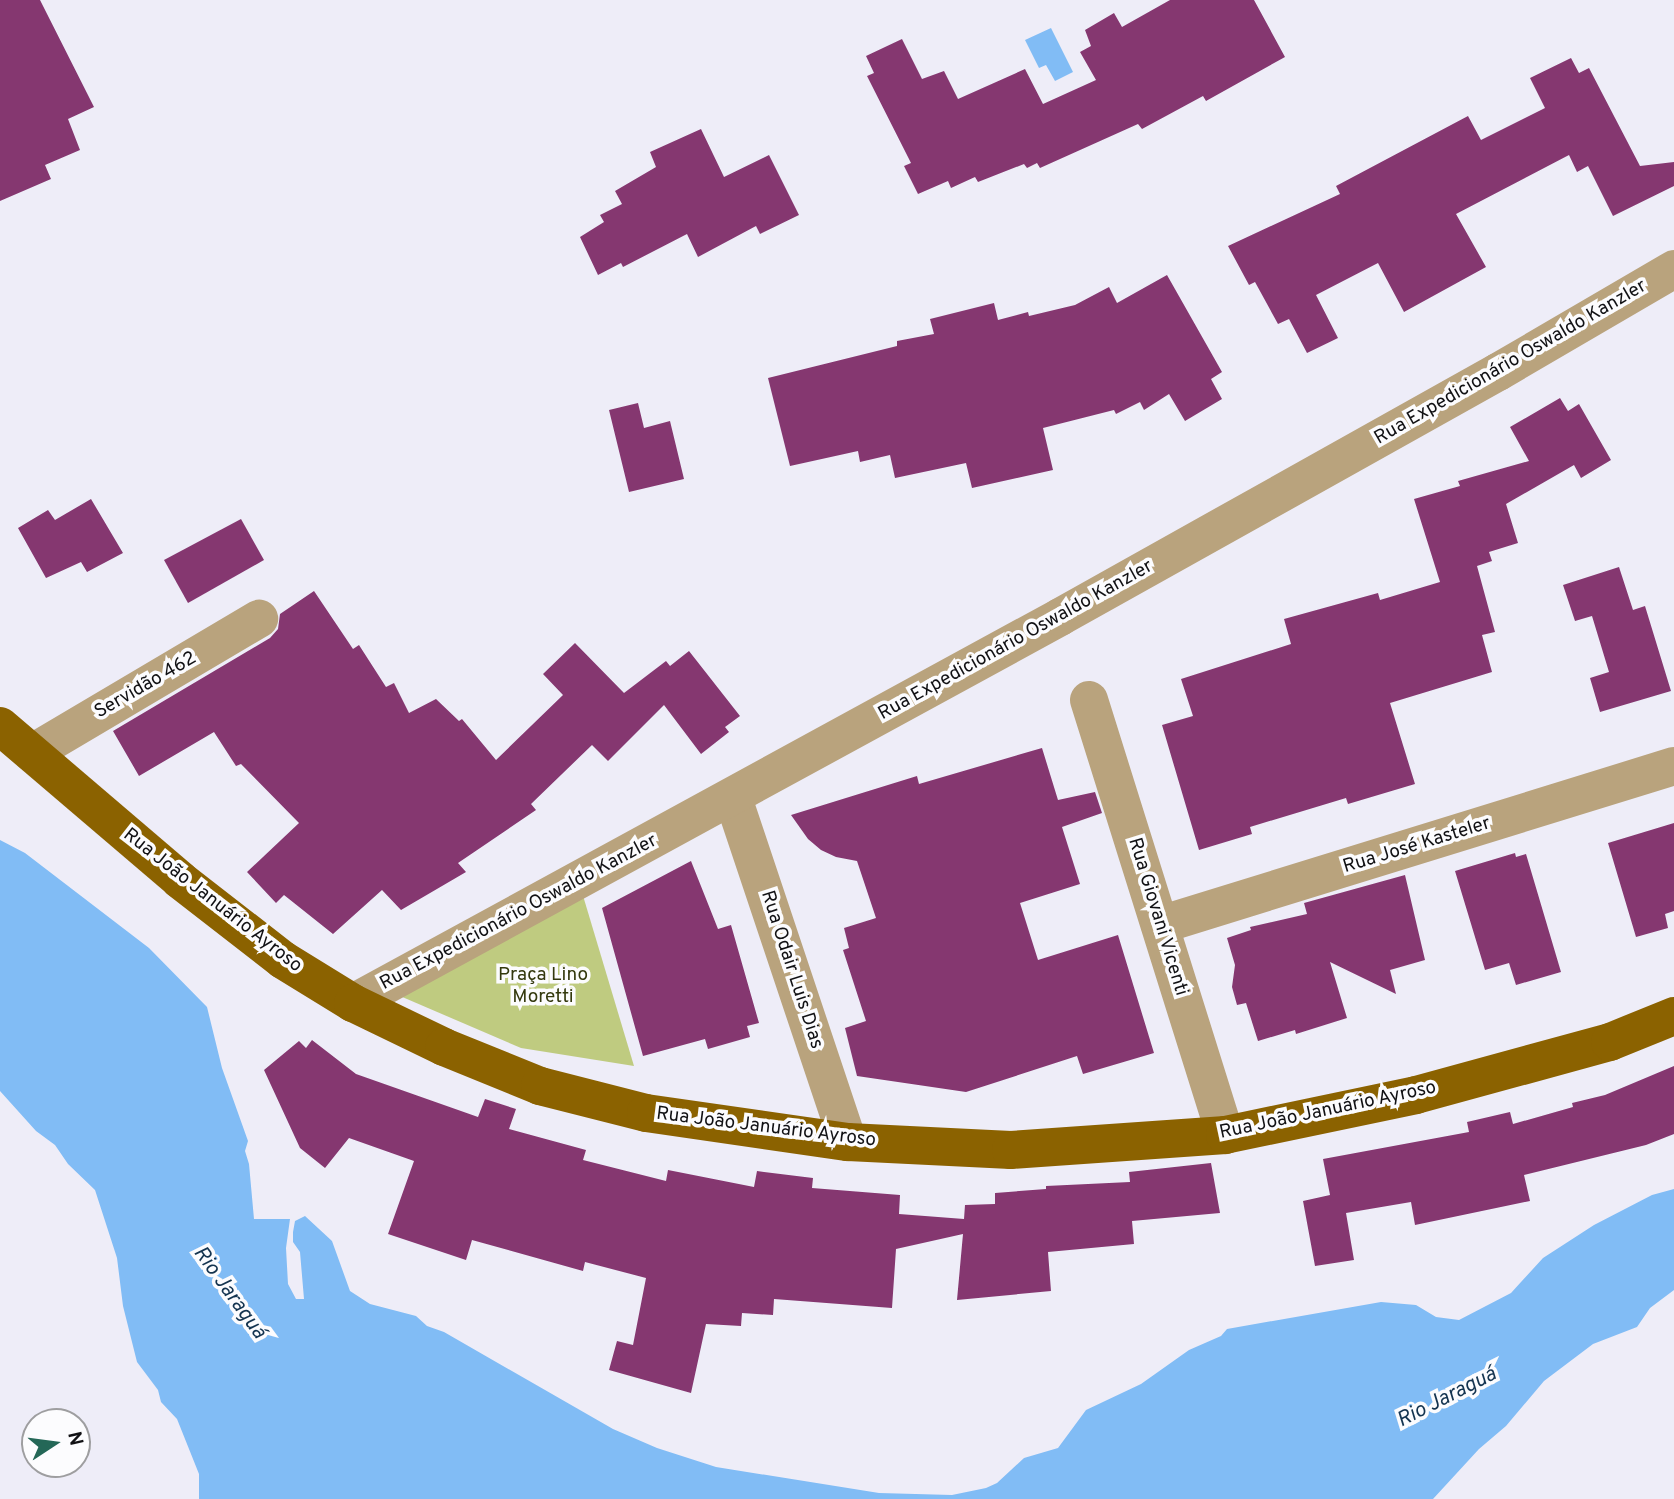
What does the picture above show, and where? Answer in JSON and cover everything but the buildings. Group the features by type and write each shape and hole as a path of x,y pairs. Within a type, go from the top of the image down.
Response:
{"main road":[{"name":"Rua João Januário Ayroso","path":"0,726 180,880 283,960 353,1003 444,1047 540,1086 646,1113 848,1142 1011,1150 1225,1135 1416,1095 1609,1042 1674,1016"}],"street":[{"name":"Rua Expedicionário Oswaldo Kanzler","path":"353,1003 733,798 1499,372 1674,269"},
{"name":"Servidão 462","path":"32,753 259,619"},
{"name":"Rua Giovani Vicenti","path":"1088,700 1225,1135"},
{"name":"Rua José Kasteler","path":"1160,925 1674,766"},
{"name":"Rua Odair Luis Dias","path":"733,798 848,1142"}],"green space":[{"name":"Praça Lino Moretti","path":"581,889 634,1066 521,1048 393,993"}],"water":[{"path":"1051,28 1073,72 1055,81 1046,65 1039,68 1025,40"},
{"name":"Rio Jaraguá","path":"0,840 25,853 149,948 207,1007 222,1068 248,1141 245,1151 249,1164 254,1219 290,1219 286,1248 288,1284 296,1299 304,1299 300,1252 293,1242 293,1232 295,1221 305,1216 332,1241 350,1291 370,1304 416,1316 427,1326 444,1332 613,1429 657,1448 716,1467 879,1493 952,1495 986,1488 997,1483 1024,1458 1058,1448 1086,1410 1141,1384 1189,1350 1221,1336 1227,1329 1381,1302 1416,1305 1436,1317 1459,1320 1511,1293 1543,1258 1594,1225 1652,1195 1674,1189 1674,1290 1650,1308 1637,1327 1593,1344 1544,1381 1506,1426 1479,1449 1433,1499 199,1499 199,1474 177,1419 161,1402 158,1390 137,1362 123,1306 117,1258 95,1190 68,1164 55,1145 36,1131 0,1091"}]}
